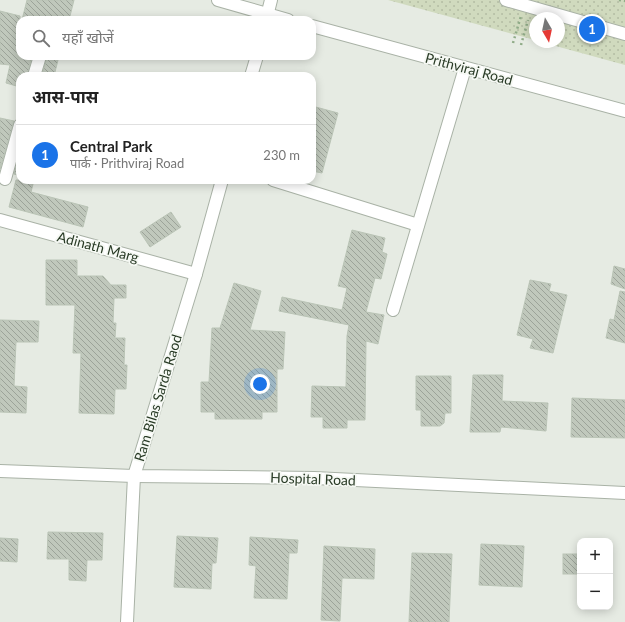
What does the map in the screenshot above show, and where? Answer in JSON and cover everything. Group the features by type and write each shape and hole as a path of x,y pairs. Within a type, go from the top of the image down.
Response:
{"street":[{"path":"218,0 264,16"},
{"path":"267,16 271,0"},
{"path":"506,0 625,34"},
{"name":"Prithviraj Road","path":"316,27 625,111"},
{"path":"35,72 39,60"},
{"path":"252,72 255,60"},
{"path":"393,310 465,68"},
{"path":"5,179 16,139"},
{"name":"Ram Bilas Sarda Raod","path":"127,622 134,476 196,274 221,184"},
{"path":"286,184 418,226"},
{"name":"Adinath Marg","path":"0,220 196,274"},
{"name":"Hospital Road","path":"0,471 134,476 314,478 625,493"}],"path":[{"path":"619,0 625,1"},
{"path":"513,43 528,6"},
{"path":"521,45 528,6"}],"green space":[{"path":"388,0 625,0 625,65 563,48 565,48 565,12 529,12 529,38"}],"building":[{"path":"27,0 74,0 70,16 23,16"},
{"path":"0,11 20,16 16,16 16,60 31,60 28,72 16,72 16,86 6,83 10,65 0,64"},
{"path":"46,60 58,60 55,72 43,72"},
{"path":"316,107 338,113 322,173 316,172"},
{"path":"0,118 14,121 0,169"},
{"path":"16,180 16,184 33,184 31,192 88,207 83,227 9,207"},
{"path":"171,212 181,227 150,247 140,232"},
{"path":"352,230 385,238 382,252 387,254 381,279 375,278 366,312 384,315 378,344 366,341 365,420 347,420 347,428 323,428 323,417 311,417 312,386 346,387 347,336 349,325 279,311 282,297 342,310 347,288 338,286"},
{"path":"46,260 77,260 77,276 103,276 111,285 126,285 126,298 114,298 113,323 116,323 115,338 125,338 124,365 127,365 126,389 115,389 114,414 79,413 81,353 73,353 75,305 46,305"},
{"path":"614,266 625,269 625,289 611,284"},
{"path":"530,280 551,284 549,291 567,295 553,353 530,348 533,339 517,335"},
{"path":"234,283 261,291 250,330 285,332 283,369 277,369 277,412 262,412 262,419 215,419 215,412 201,412 201,382 209,382 212,328 220,328"},
{"path":"620,291 625,292 625,343 606,338 610,319 614,320"},
{"path":"0,320 39,321 38,342 16,342 14,386 27,387 26,413 0,412"},
{"path":"473,375 503,375 502,401 548,403 546,431 501,427 500,432 470,432"},
{"path":"416,376 451,376 451,413 445,413 444,423 440,426 421,426 421,410 416,410"},
{"path":"572,398 625,400 625,438 571,437"},
{"path":"48,532 103,533 102,560 87,560 86,581 69,580 69,559 47,559"},
{"path":"177,536 218,538 216,563 212,563 211,589 174,587"},
{"path":"250,537 298,540 297,553 289,553 287,599 254,598 256,566 249,565"},
{"path":"0,538 18,539 17,562 0,561"},
{"path":"481,544 524,546 522,587 479,585"},
{"path":"324,546 375,549 374,579 342,578 340,621 321,620"},
{"path":"412,553 452,554 449,622 409,622"},
{"path":"563,554 577,554 577,574 563,574"}],"place":[{"name":"Central Park","path":"592,29"}]}
